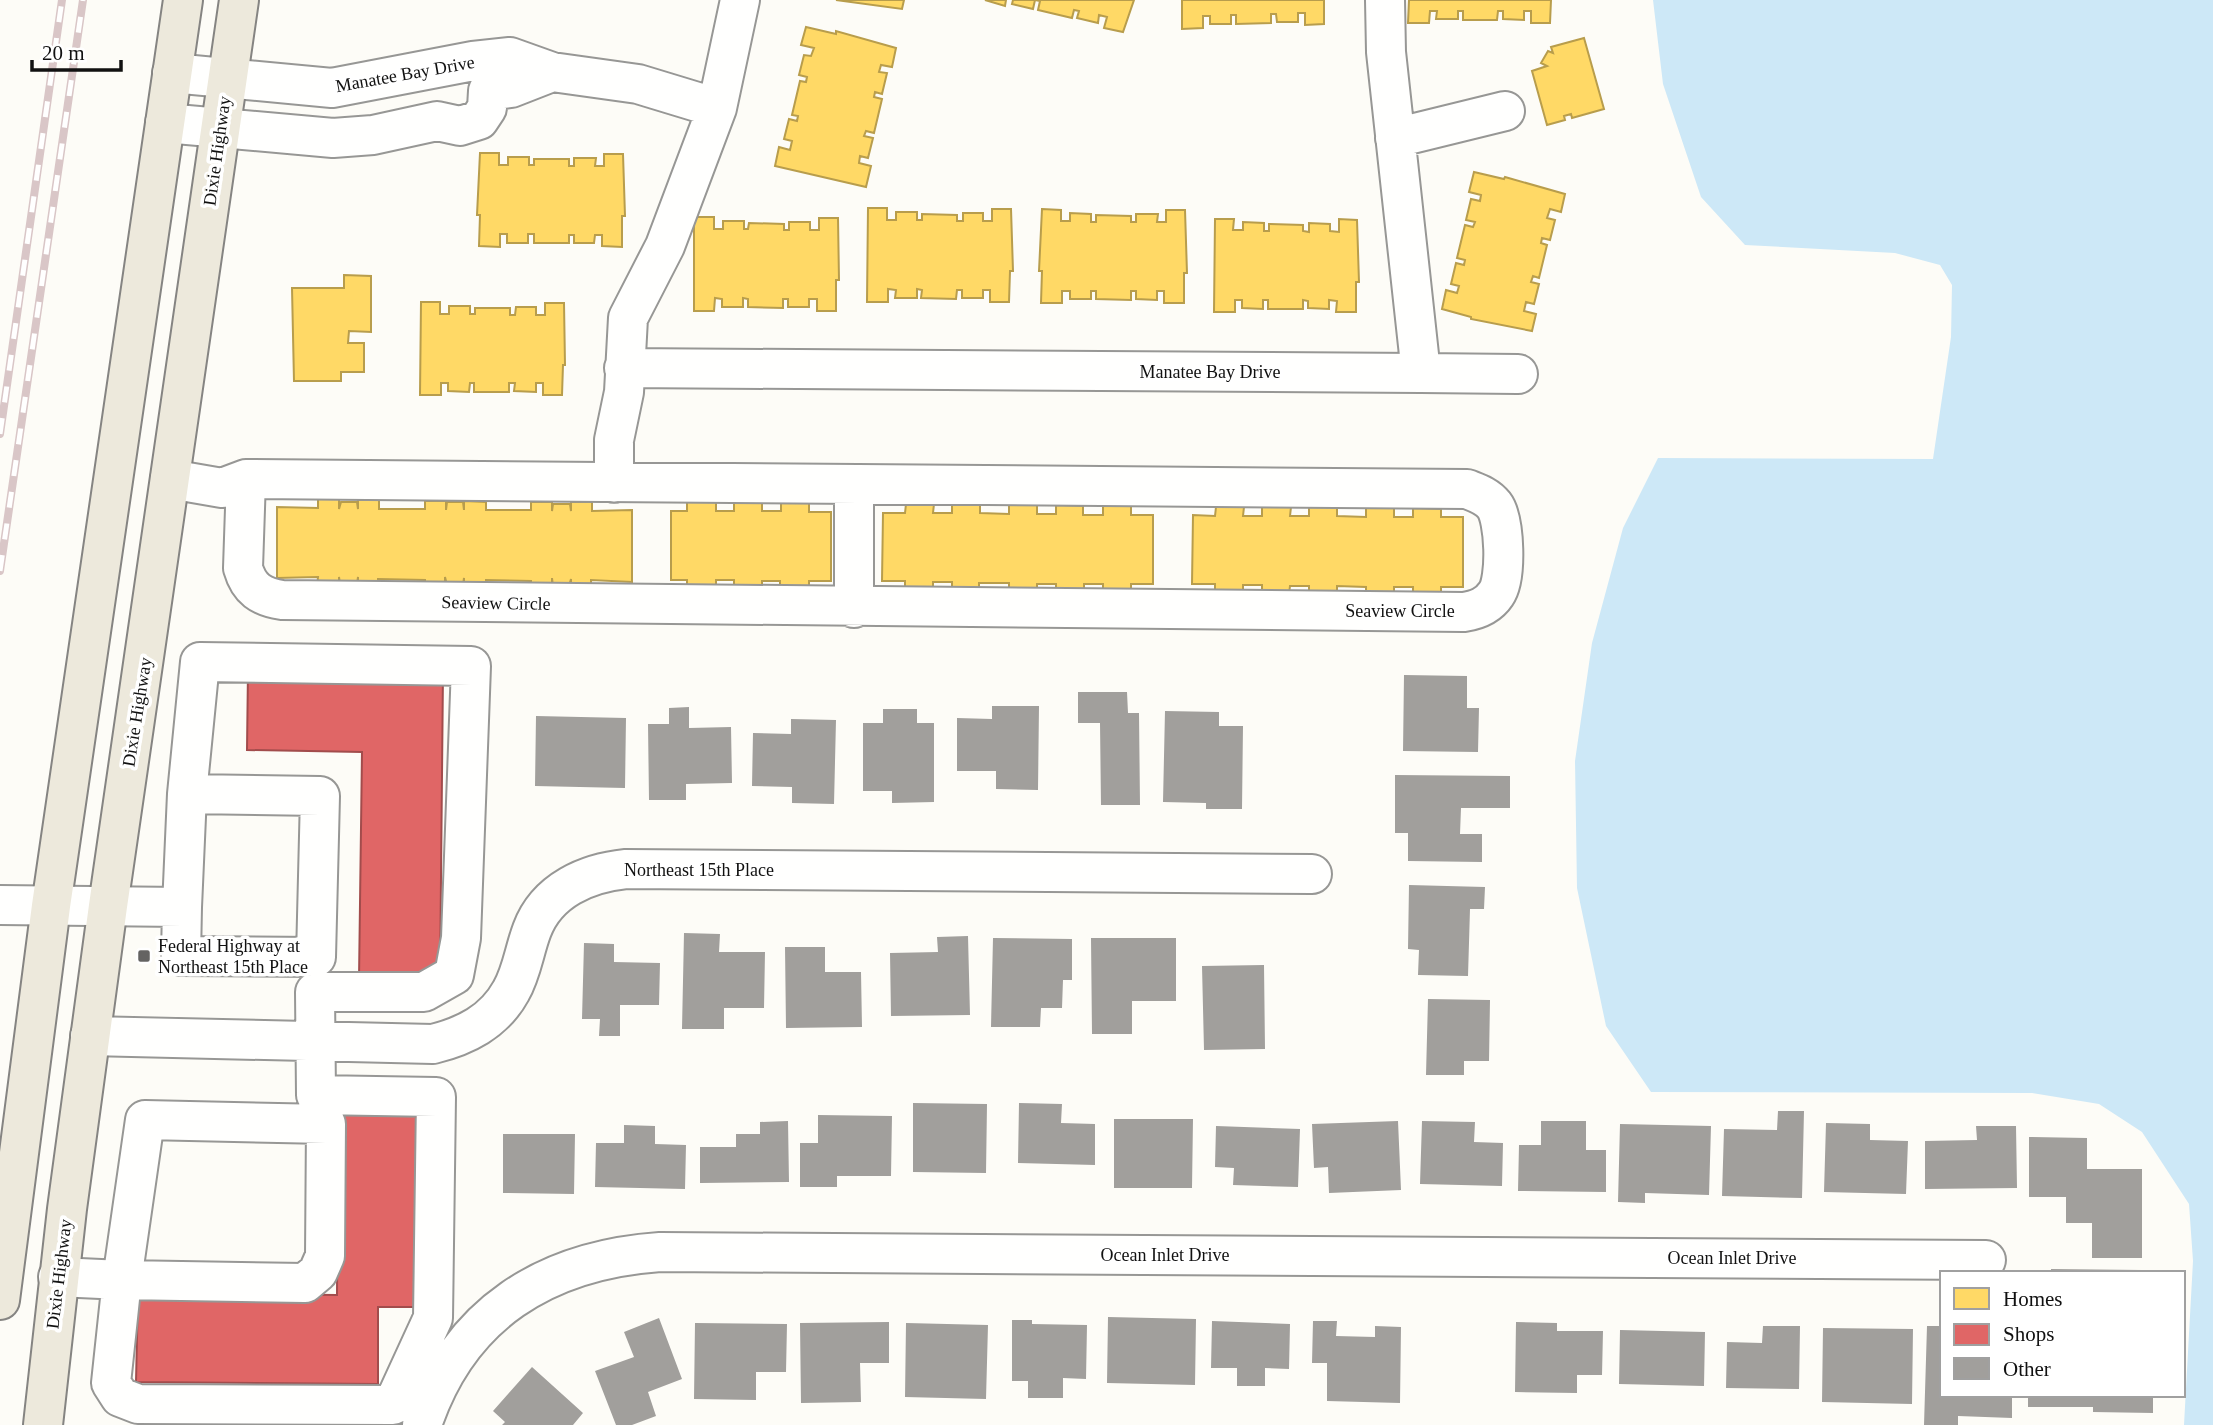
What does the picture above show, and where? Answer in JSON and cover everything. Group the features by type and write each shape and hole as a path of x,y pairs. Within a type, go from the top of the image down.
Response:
{"main road":[{"path":"0,1300 51,906 183,0"},
{"name":"Dixie Highway","path":"43,1425 58,1277 90,1036 239,0"}],"street":[{"path":"614,483 614,439 624,392 628,317 665,246 717,108 740,0"},
{"path":"1385,0 1386,52 1421,373"},
{"name":"Manatee Bay Drive","path":"172,73 332,88 481,76 510,57 552,72 638,84 717,108"},
{"name":"Manatee Bay Drive","path":"165,123 333,138 373,135 438,121 460,126 479,120 487,108 481,76"},
{"path":"1395,138 1505,111"},
{"name":"Manatee Bay Drive","path":"624,368 1518,374"},
{"name":"Seaview Circle","path":"170,479 222,488 246,479 1466,489 1493,503 1502,517 1502,579 1498,593 1488,604 1464,612 854,608 268,598 247,582 243,568 246,479"},
{"path":"854,484 854,608"},
{"path":"200,662 471,666 461,938 454,975 424,992 181,956 187,794 200,662"},
{"path":"58,1277 305,1283 318,1272 325,1256 321,1110 315,1042 320,796 187,794"},
{"name":"Northeast 15th Place","path":"90,1036 433,1044 456,1038 478,1027 496,1012 510,993 532,929 544,908 580,879 603,872 639,869 1312,874"},
{"path":"0,905 182,907"},
{"path":"436,1097 433,1318 393,1405 204,1415 138,1404 120,1397 111,1383 122,1280 145,1121 321,1110 436,1097"},
{"name":"Ocean Inlet Drive","path":"422,1425 429,1402 449,1366 474,1333 505,1304 540,1282 578,1265 619,1255 674,1252 1986,1260"}],"water":[{"path":"1653,0 2213,0 2213,1425 2184,1425 2193,1261 2189,1204 2142,1132 2099,1104 2032,1093 1651,1092 1606,1026 1577,888 1575,761 1592,643 1623,528 1658,458 1933,459 1951,337 1952,285 1940,265 1895,253 1745,245 1701,197 1663,84"}],"building: Homes":[{"path":"836,0 904,0 902,9"},
{"path":"985,0 1006,0 1005,6"},
{"path":"1013,0 1035,0 1033,9 1012,4"},
{"path":"1035,0 1134,0 1123,32 1104,28 1107,17 1099,15 1098,23 1077,18 1079,11 1074,10 1072,18 1038,10 1040,1"},
{"path":"1182,0 1324,0 1324,24 1305,25 1305,13 1298,13 1298,22 1277,22 1276,14 1271,14 1271,23 1236,24 1236,15 1231,15 1231,24 1210,24 1210,16 1203,16 1203,28 1182,29"},
{"path":"1409,0 1551,0 1550,23 1531,23 1531,11 1524,11 1524,20 1503,19 1503,11 1498,11 1497,20 1463,20 1463,11 1458,11 1458,19 1436,19 1437,11 1430,11 1429,23 1408,23"},
{"path":"806,27 836,34 836,31 896,48 892,67 881,65 879,72 887,73 882,94 875,92 874,97 882,99 874,133 866,131 864,136 873,138 868,158 860,156 859,163 871,166 866,187 775,166 779,147 790,150 792,141 784,139 789,119 797,121 798,116 792,115 800,81 806,82 807,77 799,75 804,55 811,56 814,48 801,45"},
{"path":"1584,38 1604,109 1572,118 1571,114 1564,116 1565,120 1547,125 1532,71 1547,66 1541,63 1548,51 1553,53 1551,47"},
{"path":"480,153 499,153 499,165 508,165 508,157 529,157 529,165 534,165 534,159 569,159 569,166 574,166 574,158 596,158 595,166 604,166 604,154 623,154 625,216 622,216 622,247 602,246 602,235 595,235 594,243 574,243 574,235 569,235 569,243 534,243 534,234 528,234 528,243 507,243 507,234 500,234 500,247 479,246 480,215 477,215"},
{"path":"1474,172 1504,179 1505,177 1565,194 1561,212 1550,209 1547,218 1555,220 1550,240 1542,238 1541,243 1547,245 1539,278 1533,276 1531,282 1539,284 1534,304 1526,302 1524,311 1536,314 1532,331 1471,319 1442,309 1446,290 1457,293 1459,286 1451,284 1456,263 1464,265 1465,260 1457,258 1465,225 1473,227 1475,222 1466,220 1471,199 1480,201 1481,195 1469,192"},
{"path":"868,208 887,208 887,220 896,220 896,212 917,212 917,220 922,220 922,214 957,215 957,221 963,221 963,213 983,213 983,221 992,221 992,209 1011,209 1013,271 1010,271 1009,302 990,302 990,290 983,290 983,298 962,298 962,290 957,290 956,299 921,298 922,290 917,289 917,298 895,298 896,290 888,289 888,302 867,302"},
{"path":"1042,209 1061,210 1061,221 1070,221 1070,213 1091,214 1091,222 1096,222 1096,215 1131,216 1131,222 1136,222 1136,214 1158,214 1157,222 1166,222 1166,210 1185,210 1187,273 1184,273 1184,303 1164,303 1164,291 1157,291 1157,300 1136,299 1136,291 1131,291 1131,300 1096,299 1096,291 1091,291 1091,299 1070,299 1070,291 1062,291 1062,303 1041,303 1042,271 1039,271"},
{"path":"694,217 714,217 714,229 723,229 723,221 744,221 744,229 748,229 749,223 784,224 784,230 789,230 789,222 810,222 810,230 819,230 819,218 838,218 839,280 836,280 836,311 817,311 817,299 809,299 809,307 788,307 788,299 783,299 783,308 748,307 748,299 743,298 743,307 722,307 722,299 715,298 714,311 694,311"},
{"path":"1215,219 1234,219 1233,230 1243,230 1243,222 1264,223 1264,231 1269,231 1269,224 1303,225 1303,231 1309,232 1309,223 1330,224 1330,231 1339,232 1339,219 1357,220 1359,282 1356,282 1356,312 1336,312 1337,301 1329,300 1329,309 1308,308 1308,301 1303,300 1303,309 1268,309 1268,300 1263,300 1263,309 1242,308 1242,300 1235,300 1235,312 1214,312"},
{"path":"344,275 371,276 371,332 349,331 348,343 364,343 364,372 341,372 341,381 294,381 292,288 344,288"},
{"path":"421,302 440,302 440,314 449,314 449,306 470,306 470,314 475,314 475,308 510,308 510,315 515,315 516,307 536,307 536,315 545,315 545,303 564,303 565,365 562,395 543,395 543,383 536,383 536,392 514,391 515,383 509,383 509,392 474,392 474,383 470,383 469,392 448,391 448,383 441,383 441,395 420,395"},
{"path":"318,499 339,499 339,509 341,502 357,502 358,509 358,500 379,500 379,509 425,509 425,501 446,501 446,510 447,502 463,502 464,510 464,501 486,502 486,510 531,510 531,502 552,502 552,511 553,504 570,504 571,511 571,502 592,502 592,511 632,510 632,582 591,580 591,588 571,588 571,579 569,586 553,586 552,578 552,588 531,588 531,581 486,580 486,587 464,587 464,578 463,585 447,585 445,577 445,587 425,587 425,580 378,579 378,586 358,586 358,577 357,584 340,584 339,577 339,587 317,586 318,577 277,578 277,507 318,508"},
{"path":"687,502 716,502 716,511 734,511 734,502 762,502 762,511 781,511 781,503 809,503 809,512 831,512 831,581 809,581 809,589 780,589 780,581 762,581 762,589 734,589 734,580 716,580 716,589 687,589 687,580 671,580 671,511 687,511"},
{"path":"906,504 934,504 933,513 952,513 952,504 980,504 980,513 1009,514 1009,504 1037,505 1037,514 1056,514 1056,505 1083,506 1083,515 1103,515 1103,506 1131,506 1131,515 1153,515 1153,584 1131,584 1131,592 1103,592 1103,584 1084,584 1084,593 1056,592 1056,584 1037,584 1037,592 1009,592 1009,583 979,583 979,592 952,591 952,582 933,582 933,591 905,591 905,581 882,581 883,513 905,513"},
{"path":"1216,507 1244,507 1243,516 1262,516 1262,507 1291,507 1290,516 1309,516 1309,507 1337,507 1337,516 1366,517 1366,508 1394,508 1394,517 1413,517 1413,508 1441,509 1441,517 1463,517 1463,587 1441,587 1441,595 1413,595 1413,587 1394,587 1394,595 1366,595 1366,587 1337,586 1337,595 1309,595 1309,586 1290,586 1289,594 1262,594 1262,585 1243,585 1243,594 1215,593 1215,584 1192,584 1193,515 1215,516"}],"building: Shops":[{"path":"248,670 443,672 440,980 359,980 362,752 247,750"},
{"path":"338,1110 421,1111 418,1307 378,1307 378,1384 136,1382 138,1293 337,1295"}],"building: Other":[{"path":"1404,675 1467,676 1467,708 1479,708 1478,752 1403,751"},
{"path":"1078,692 1127,692 1128,713 1139,713 1140,805 1101,805 1100,723 1078,723"},
{"path":"992,706 1039,706 1038,790 996,789 996,771 957,771 957,718 992,719"},
{"path":"689,707 689,728 731,727 732,783 686,784 686,800 649,800 648,724 669,724 669,708"},
{"path":"883,709 917,709 917,723 934,723 934,802 892,803 892,791 863,791 863,723 883,723"},
{"path":"1165,711 1219,712 1219,726 1243,726 1242,809 1206,809 1206,803 1163,802"},
{"path":"536,716 626,718 625,788 535,786"},
{"path":"791,719 836,720 834,804 792,803 792,787 752,786 753,733 791,734"},
{"path":"1395,775 1510,776 1510,808 1461,808 1460,834 1482,834 1482,862 1408,861 1408,833 1395,833"},
{"path":"1409,885 1485,887 1484,909 1470,909 1468,976 1418,975 1419,950 1408,949"},
{"path":"684,933 720,934 719,952 765,952 764,1008 724,1008 724,1029 682,1029"},
{"path":"968,936 970,1015 891,1016 890,953 938,952 937,937"},
{"path":"993,938 1072,939 1072,980 1063,980 1062,1008 1041,1008 1040,1027 991,1027"},
{"path":"1091,938 1176,938 1176,1001 1132,1001 1132,1034 1092,1034"},
{"path":"584,943 614,944 614,962 660,963 659,1005 620,1005 620,1036 599,1036 600,1019 582,1019"},
{"path":"785,947 825,947 825,972 861,972 862,1027 786,1028"},
{"path":"1264,965 1265,1049 1204,1050 1202,966"},
{"path":"1428,999 1490,1000 1489,1061 1464,1061 1464,1075 1426,1075"},
{"path":"913,1103 987,1104 986,1173 913,1172"},
{"path":"1019,1103 1062,1104 1061,1123 1095,1124 1095,1165 1018,1163"},
{"path":"1778,1111 1804,1111 1802,1198 1722,1196 1724,1129 1777,1130"},
{"path":"818,1115 892,1116 891,1176 837,1176 837,1187 800,1187 800,1143 818,1143"},
{"path":"1114,1119 1193,1119 1192,1188 1114,1188"},
{"path":"788,1121 789,1182 700,1183 700,1147 736,1147 736,1134 760,1134 760,1122"},
{"path":"1398,1121 1401,1190 1329,1193 1328,1167 1314,1168 1312,1124"},
{"path":"1422,1121 1475,1122 1474,1142 1503,1143 1502,1186 1420,1184"},
{"path":"1541,1121 1586,1121 1586,1150 1606,1150 1606,1192 1518,1191 1519,1145 1541,1145"},
{"path":"1826,1123 1870,1124 1870,1140 1908,1141 1906,1194 1824,1192"},
{"path":"1620,1124 1711,1126 1709,1195 1645,1193 1645,1203 1618,1202"},
{"path":"624,1125 655,1126 655,1144 686,1145 685,1189 595,1187 596,1143 624,1143"},
{"path":"1216,1126 1300,1129 1298,1187 1233,1185 1234,1168 1215,1167"},
{"path":"1976,1126 2016,1126 2017,1188 1925,1189 1925,1141 1977,1140"},
{"path":"503,1134 575,1134 574,1194 503,1193"},
{"path":"2029,1137 2087,1138 2087,1169 2142,1169 2142,1258 2092,1258 2092,1223 2066,1223 2066,1197 2029,1197"},
{"path":"2051,1269 2142,1270 2142,1271"},
{"path":"1108,1317 1196,1319 1195,1385 1107,1383"},
{"path":"659,1318 682,1379 648,1392 656,1416 632,1425 616,1425 595,1371 634,1357 624,1332"},
{"path":"1012,1320 1032,1320 1032,1324 1087,1325 1086,1379 1063,1378 1063,1398 1028,1398 1028,1381 1012,1381"},
{"path":"1212,1321 1290,1324 1289,1369 1265,1368 1265,1386 1237,1386 1237,1368 1211,1368"},
{"path":"1313,1321 1337,1321 1336,1336 1375,1337 1375,1326 1401,1327 1400,1403 1327,1401 1327,1363 1312,1363"},
{"path":"889,1322 889,1363 860,1363 861,1402 801,1403 800,1323"},
{"path":"1516,1322 1557,1323 1557,1331 1603,1331 1602,1375 1577,1375 1577,1393 1515,1392"},
{"path":"695,1323 787,1324 786,1372 756,1372 756,1400 694,1399"},
{"path":"906,1323 988,1325 986,1399 905,1397"},
{"path":"1763,1326 1800,1326 1799,1389 1726,1388 1727,1342 1762,1343"},
{"path":"1927,1326 1940,1326 1940,1397 2012,1397 2012,1418 1958,1416 1958,1425 1924,1425"},
{"path":"1823,1328 1913,1329 1912,1404 1822,1402"},
{"path":"1620,1330 1705,1332 1704,1386 1619,1384"},
{"path":"532,1367 583,1413 573,1425 502,1425 505,1422 493,1411"},
{"path":"2028,1397 2153,1397 2153,1413 2093,1412 2093,1407 2028,1407"}],"railway":[{"path":"0,434 62,0"},
{"path":"0,571 83,0"}],"place":[{"name":"Federal Highway at Northeast 15th Place","path":"144,956"}]}
